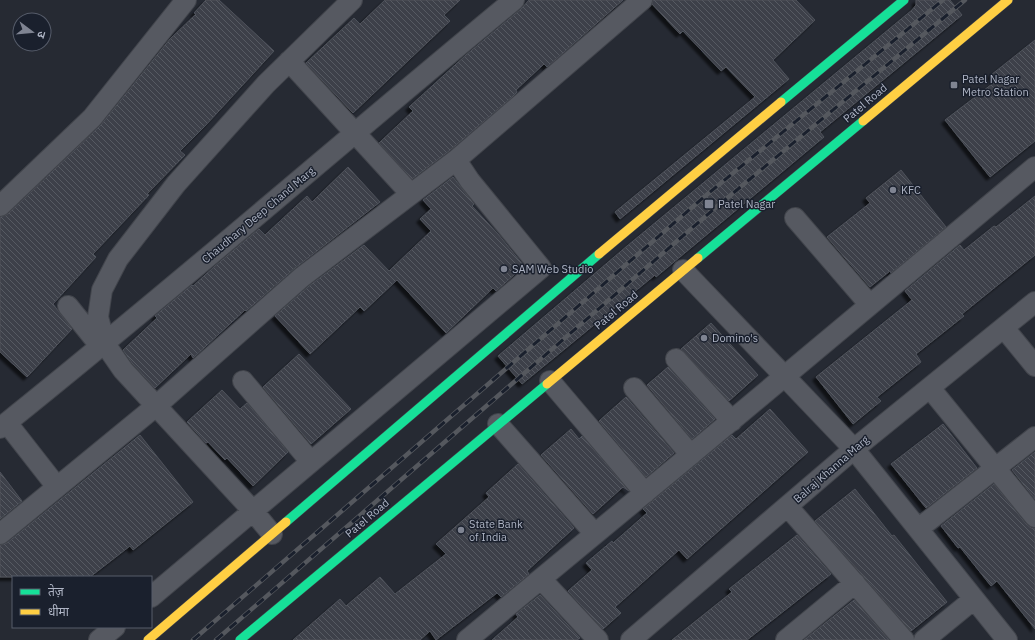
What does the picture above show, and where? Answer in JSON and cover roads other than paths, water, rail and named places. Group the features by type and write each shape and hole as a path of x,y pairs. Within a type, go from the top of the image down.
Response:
{"main road":[{"path":"148,640 619,236 904,0"},
{"name":"Patel Road","path":"240,640 1008,0"}],"street":[{"path":"0,206 92,118 186,0"},
{"path":"103,346 98,317 102,290 118,259 176,184 266,84 352,0"},
{"name":"Chaudhary Deep Chand Marg","path":"3,426 103,346 354,133 514,0"},
{"path":"0,534 156,406 302,276 410,193 456,160 642,0"},
{"path":"289,61 410,193"},
{"path":"152,596 541,268 470,181 456,160"},
{"path":"467,640 732,421 1035,167"},
{"path":"794,218 870,305"},
{"path":"683,270 854,449 1007,640"},
{"name":"Balraj Khanna Marg","path":"631,640 854,449 1035,302"},
{"path":"68,306 123,370 253,511 272,534"},
{"path":"1004,328 1035,366"},
{"path":"676,359 732,421"},
{"path":"243,380 312,462"},
{"path":"550,381 645,493"},
{"path":"634,388 691,454"},
{"path":"930,388 1035,517"},
{"path":"498,424 595,534"},
{"path":"3,426 57,487"},
{"path":"918,529 1035,437"},
{"path":"788,507 904,640"},
{"path":"540,579 598,640"},
{"path":"786,640 855,584"},
{"path":"924,640 974,599"},
{"path":"99,640 114,628"}],"railway":[{"path":"193,640 704,197 943,0"},
{"path":"216,640 714,209 965,0"}],"place":[{"name":"Patel Nagar Metro Station","path":"954,85"},
{"name":"KFC","path":"893,190"},
{"name":"Patel Nagar","path":"709,204"},
{"name":"SAM Web Studio","path":"504,269"},
{"name":"Domino's","path":"704,338"},
{"name":"State Bank of India","path":"461,530"}]}
